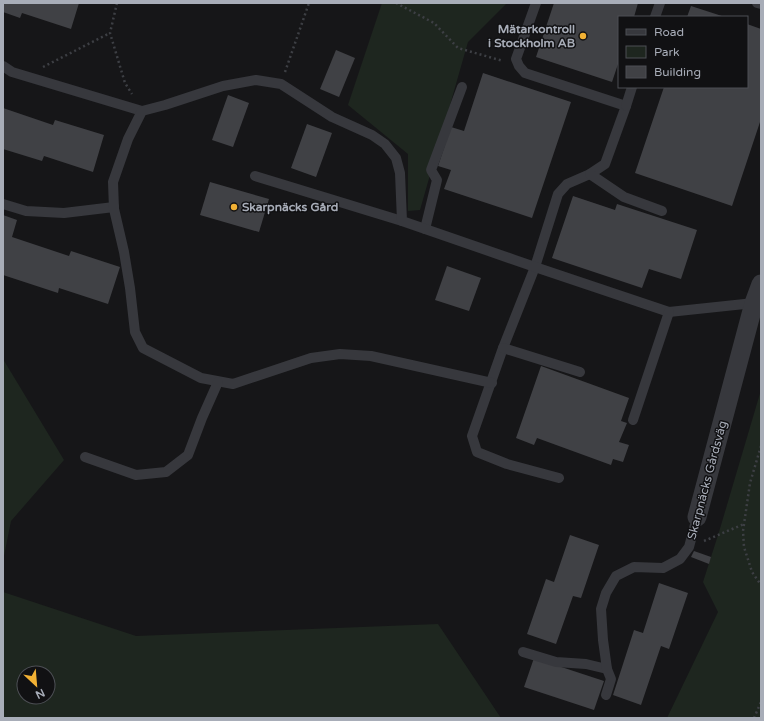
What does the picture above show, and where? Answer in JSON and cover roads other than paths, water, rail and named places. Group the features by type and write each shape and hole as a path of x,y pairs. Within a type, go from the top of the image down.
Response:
{"street":[{"name":"Skarpnäcks Gårdsväg","path":"697,517 758,305 761,284"}],"lane":[{"path":"536,3 516,59 519,66 525,73 626,106"},
{"path":"655,16 660,3"},
{"path":"757,3 761,4"},
{"path":"3,66 12,72 24,76 142,111 223,86 256,80 281,84 332,117 372,135 385,144 396,158 400,173 402,221"},
{"path":"425,229 437,180 431,170 462,87"},
{"path":"559,478 507,464 477,452 472,436 492,383 503,348 535,268 558,194 567,184 590,174 605,164 632,88"},
{"path":"142,111 128,139 113,182 114,207 129,281 135,332 143,348 201,378 233,384 311,358 340,354 371,356 492,383"},
{"path":"590,174 624,197 662,211"},
{"path":"255,176 402,221 535,268 669,312 758,305"},
{"path":"3,204 26,211 64,213 114,207"},
{"path":"633,420 669,312"},
{"path":"503,348 580,372"},
{"path":"85,457 136,475 166,472 188,455 218,382"},
{"name":"Skarpnäcks Gårdsväg","path":"606,695 611,679 607,669 601,609 606,593 616,576 634,567 663,568 680,559 689,547 697,517"},
{"path":"523,652 556,662 586,664 607,669"}],"place":[{"name":"Mätarkontroll i Stockholm AB","path":"583,36"},
{"name":"Skarpnäcks Gård","path":"234,207"}]}
